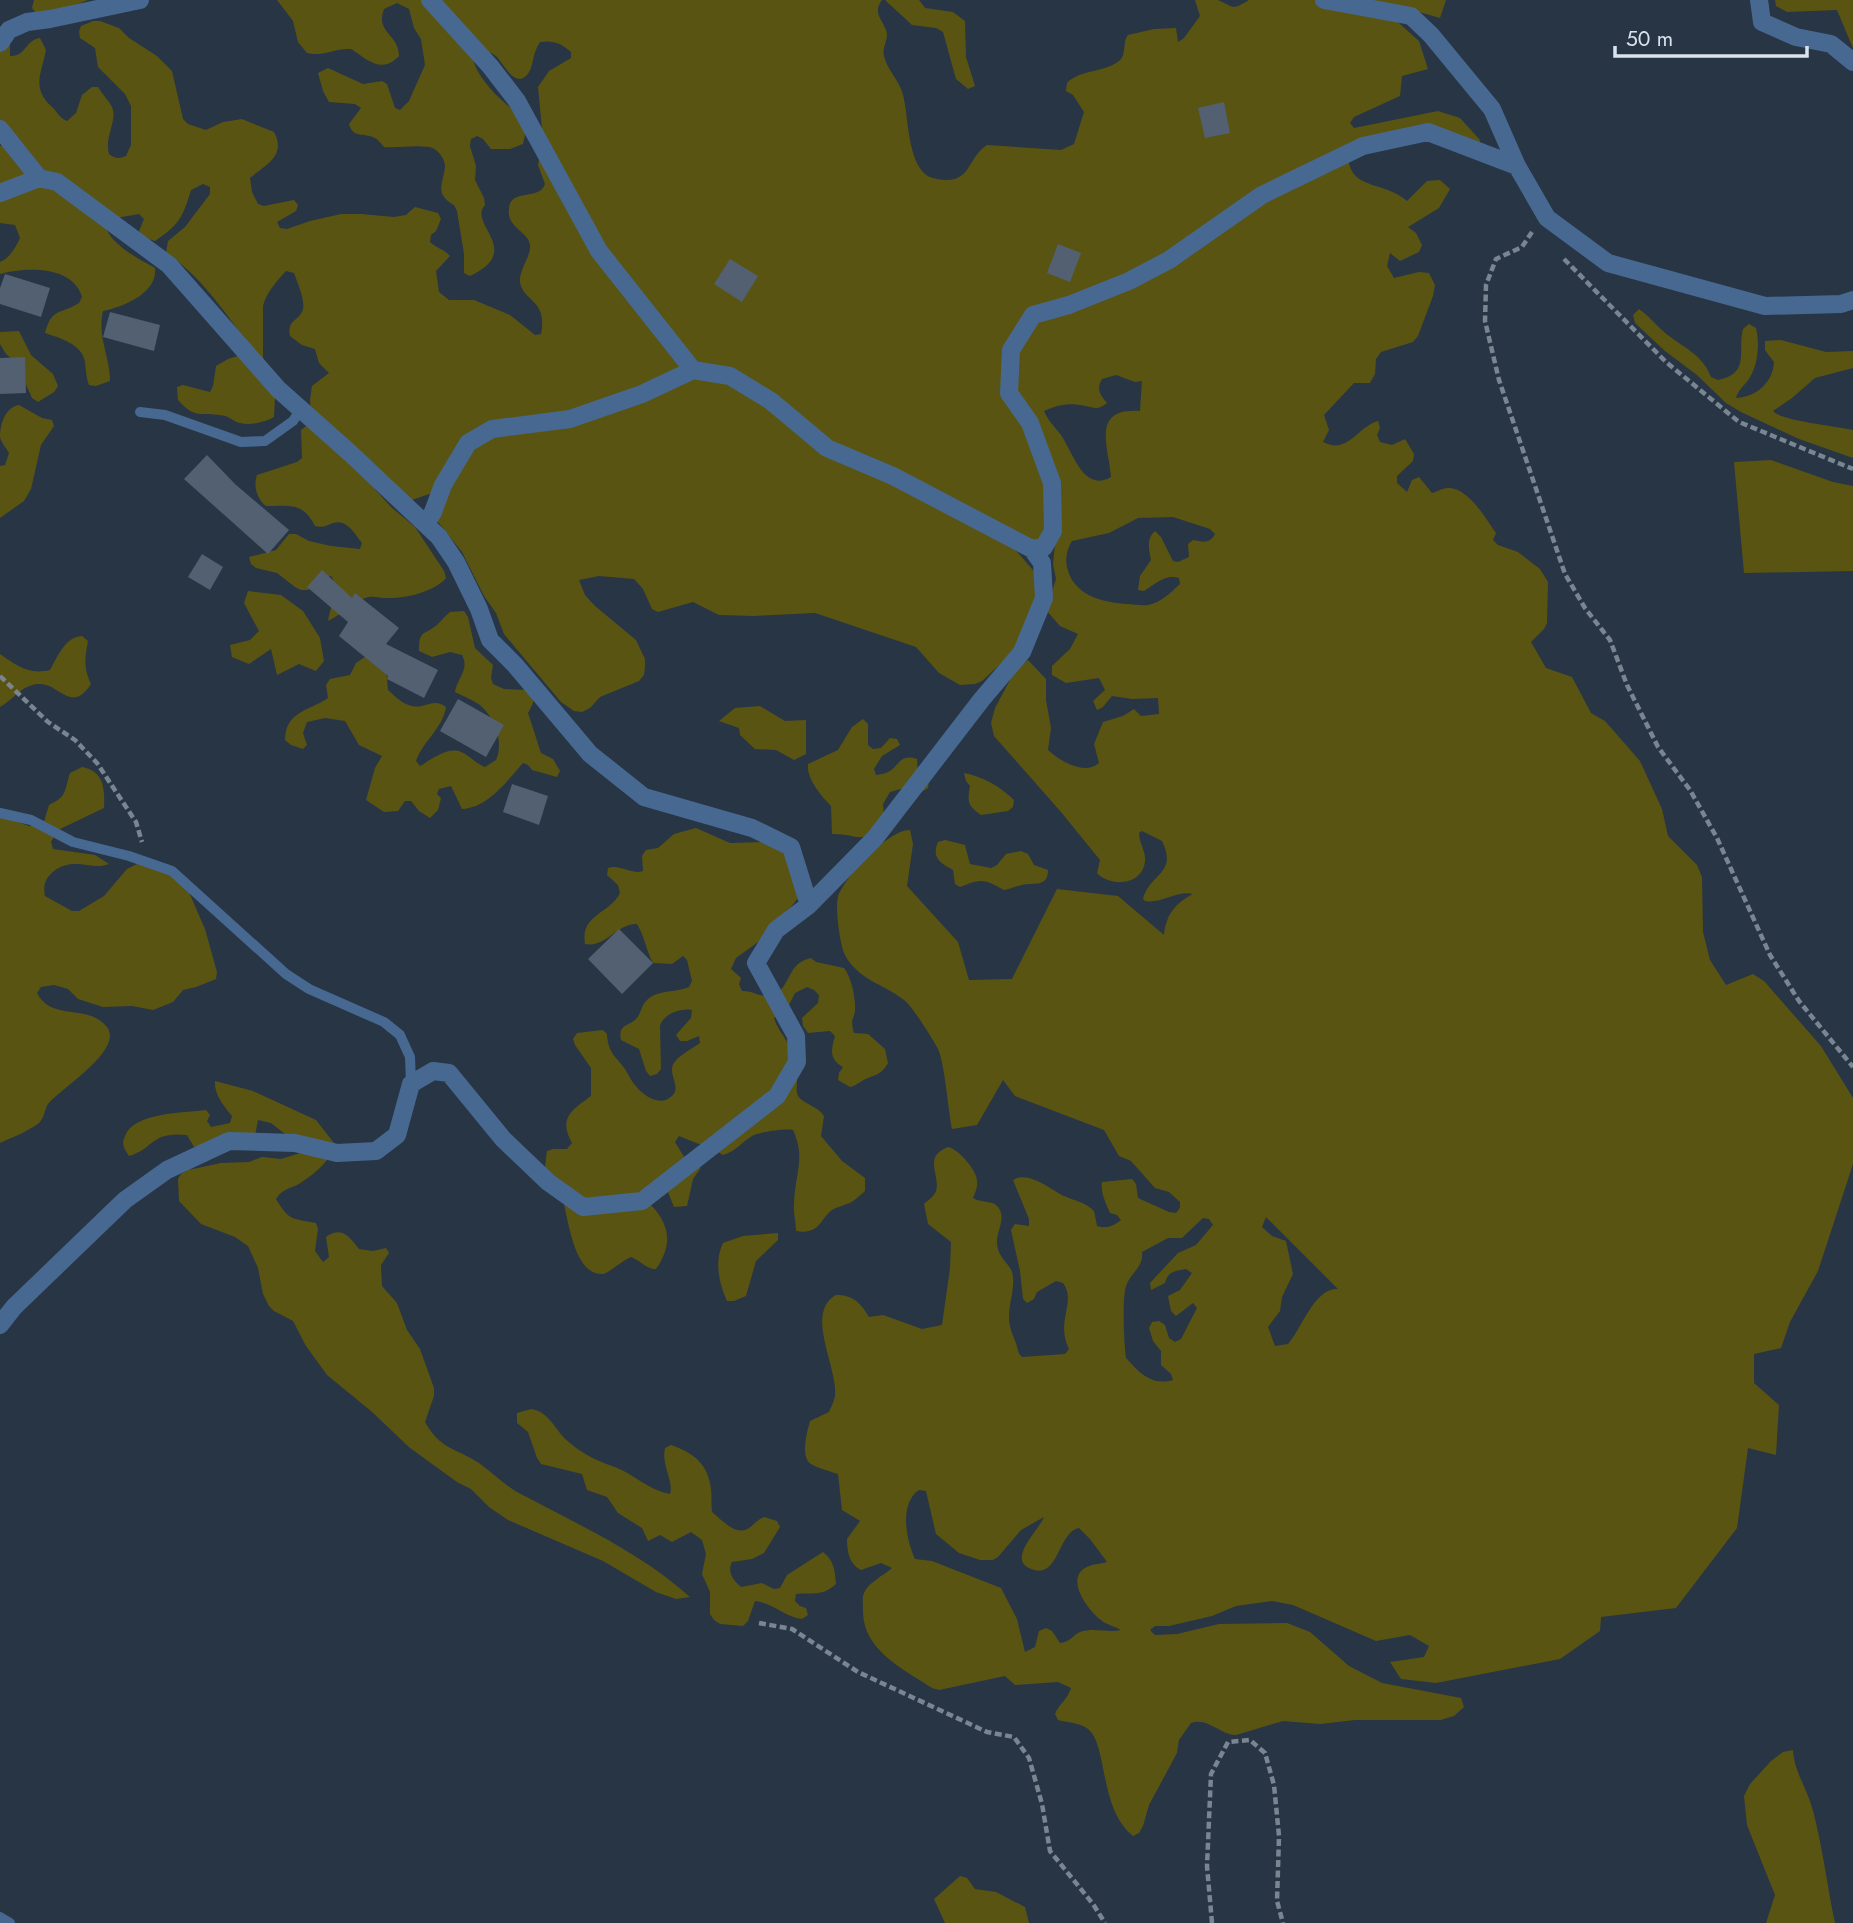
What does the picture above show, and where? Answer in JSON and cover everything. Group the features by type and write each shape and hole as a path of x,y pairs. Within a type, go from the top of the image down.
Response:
{"street":[{"path":"70,0 84,12"},
{"path":"0,43 9,30 27,22 140,0"},
{"path":"430,0 517,101 598,251 693,370"},
{"path":"1324,0 1411,16 1432,35 1492,109 1517,166 1545,213 1572,238 1608,263 1765,306 1841,304 1853,300"},
{"path":"1759,0 1762,22 1796,37 1831,44 1853,62"},
{"path":"0,21 5,18 27,22"},
{"path":"0,128 23,161 39,178"},
{"path":"1032,549 1044,547 1053,531 1052,482 1030,423 1009,393 1011,350 1033,314 1069,306 1129,281 1170,260 1262,195 1363,146 1428,132 1517,166"},
{"path":"0,193 39,178 57,182 169,265 278,389 439,537 456,562 479,609 490,640 515,665 590,754 644,797 752,828 792,847 809,905"},
{"path":"0,1325 14,1307 125,1200 167,1170 229,1142 295,1143 337,1153 376,1151 397,1135 411,1084 433,1071 449,1073 503,1139 548,1182 583,1207 642,1201 777,1097 797,1062 796,1036 756,963 776,930 809,905 875,838 982,699 1022,652 1044,598 1042,563 1032,549 893,476 827,449 771,401 730,376 693,370 642,394 570,419 492,429 468,443 443,485 426,524"}],"lane":[{"path":"141,412 165,415 241,442 265,440 293,421 302,409"},
{"path":"0,813 32,820 73,842 172,871 286,974 301,984 384,1022 400,1035 410,1057 411,1084"},
{"path":"0,1917 10,1923"}],"path":[{"path":"1545,213 1522,247 1496,259 1486,285 1485,321 1499,380 1565,574 1585,608 1610,640 1627,685 1658,747 1690,790 1717,838 1770,955 1799,1001 1853,1067"},
{"path":"1561,256 1666,362 1739,422 1853,469"},
{"path":"0,676 48,722 75,740 97,763 136,822 143,841 139,849 121,854"},
{"path":"759,1623 792,1629 858,1672 987,1732 1014,1737 1030,1758 1050,1850 1105,1923"},
{"path":"1212,1923 1207,1866 1211,1774 1228,1742 1251,1740 1265,1753 1273,1785 1279,1836 1277,1901 1283,1923"}],"shaded area":[{"path":"34,0 88,0 70,7 36,13 32,8"},
{"path":"277,0 882,0 878,13 887,34 884,56 903,95 914,154 924,173 946,180 962,175 987,145 1061,150 1074,144 1084,112 1073,95 1066,91 1067,83 1079,75 1107,68 1119,61 1123,56 1128,35 1154,29 1176,28 1178,42 1200,16 1195,0 1218,0 1233,7 1249,0 1446,0 1440,18 1405,8 1391,16 1419,41 1428,69 1402,76 1400,96 1354,117 1350,123 1354,128 1438,111 1460,118 1480,140 1479,147 1446,135 1348,151 1349,164 1360,179 1397,194 1407,201 1427,181 1440,180 1450,189 1439,208 1408,227 1416,233 1422,245 1419,252 1400,261 1390,253 1387,266 1394,278 1419,272 1429,273 1435,285 1418,336 1413,342 1381,352 1376,359 1375,374 1370,383 1354,383 1324,415 1329,430 1323,442 1332,445 1346,443 1378,421 1380,428 1377,435 1380,442 1392,445 1405,439 1414,454 1413,461 1397,476 1397,483 1407,492 1412,480 1419,477 1432,493 1448,488 1463,493 1476,505 1496,533 1493,540 1498,545 1518,552 1540,569 1548,582 1547,623 1531,642 1546,668 1572,677 1591,713 1605,721 1640,761 1662,809 1668,836 1697,865 1702,877 1703,932 1710,960 1726,985 1753,974 1764,981 1821,1046 1853,1098 1853,1164 1818,1271 1790,1322 1781,1348 1754,1354 1754,1383 1779,1405 1776,1455 1748,1448 1737,1528 1676,1608 1601,1617 1600,1631 1560,1659 1436,1683 1401,1679 1390,1662 1424,1657 1429,1646 1410,1635 1376,1641 1293,1605 1272,1601 1236,1606 1212,1616 1169,1626 1155,1626 1150,1630 1155,1635 1177,1634 1219,1624 1287,1623 1310,1632 1349,1666 1382,1683 1461,1698 1464,1707 1454,1716 1441,1720 1355,1720 1320,1724 1283,1721 1236,1735 1203,1722 1191,1723 1179,1740 1177,1753 1149,1805 1143,1826 1139,1833 1133,1836 1114,1808 1098,1745 1092,1734 1085,1727 1058,1720 1055,1714 1071,1688 1058,1682 1015,1685 1005,1676 939,1690 898,1666 877,1647 865,1624 863,1597 869,1586 892,1568 881,1563 861,1570 851,1561 847,1539 860,1521 842,1510 838,1474 811,1464 806,1456 805,1444 810,1421 829,1412 835,1396 835,1384 822,1327 827,1303 836,1295 842,1295 856,1301 869,1317 883,1315 922,1329 942,1325 951,1242 928,1224 924,1204 936,1191 936,1156 948,1147 962,1156 974,1171 977,1183 973,1198 993,1203 1002,1216 997,1244 1012,1272 1010,1323 1018,1352 1022,1357 1065,1354 1069,1349 1064,1330 1068,1297 1063,1283 1056,1281 1037,1292 1034,1299 1027,1303 1023,1299 1011,1230 1015,1224 1029,1226 1029,1219 1013,1180 1025,1177 1032,1179 1083,1204 1094,1211 1097,1226 1100,1227 1116,1224 1121,1220 1110,1213 1102,1182 1132,1179 1136,1184 1138,1198 1169,1212 1176,1213 1180,1202 1169,1192 1155,1188 1131,1161 1119,1156 1104,1130 1015,1096 1003,1080 977,1125 952,1129 938,1049 908,1004 864,976 850,963 840,935 838,897 849,878 868,856 891,837 910,830 913,844 907,886 958,942 969,980 1012,979 1057,889 1118,896 1164,935 1172,910 1193,894 1181,894 1157,901 1143,899 1146,890 1165,867 1167,860 1162,841 1142,831 1139,837 1145,861 1139,875 1126,882 1103,878 1097,873 1100,860 994,736 991,723 995,708 1017,667 1028,660 1046,679 1046,700 1051,728 1048,750 1066,762 1087,768 1099,763 1094,744 1103,722 1123,716 1134,709 1141,716 1159,714 1158,698 1132,699 1112,696 1097,710 1093,701 1105,690 1099,678 1066,683 1052,675 1052,666 1070,649 1078,634 1060,626 1046,610 1056,579 1053,564 1055,544 1023,537 1012,546 1038,576 1034,624 1009,656 982,681 975,684 960,685 939,673 916,647 815,613 719,615 693,602 658,612 652,609 643,589 634,579 599,576 579,580 585,595 595,606 636,640 645,659 644,675 639,681 600,697 582,712 574,711 561,702 504,634 496,613 484,596 462,552 438,522 432,493 412,500 374,481 374,488 415,527 444,571 446,578 427,591 402,597 368,597 328,621 335,591 331,576 318,580 308,590 301,590 277,573 256,568 249,557 276,550 289,534 331,546 360,549 362,543 350,528 342,523 315,526 301,509 266,506 257,492 257,475 302,458 301,430 306,426 312,429 312,386 329,373 319,363 315,349 302,345 290,336 291,324 303,308 294,273 286,271 269,292 263,306 263,357 275,397 274,417 248,424 225,416 195,413 178,400 177,387 183,385 210,392 216,366 241,355 243,337 199,281 166,253 168,241 185,227 210,194 210,187 203,184 191,190 179,220 155,241 142,237 139,231 144,219 139,214 110,219 105,223 111,237 125,250 155,268 154,277 151,285 138,297 103,311 102,330 110,381 96,386 89,385 80,351 70,343 45,333 54,315 79,303 82,297 77,287 69,279 47,271 22,270 0,274 0,262 10,255 20,238 15,225 0,223 0,146 3,145 0,123 0,27 5,26 10,36 10,56 19,54 31,42 40,38 46,50 40,79 41,92 64,120 67,121 76,113 82,95 92,87 98,87 113,112 108,141 109,154 121,158 126,156 131,145 131,106 125,94 98,67 95,48 80,38 79,31 81,26 93,21 119,28 129,38 157,56 172,71 183,119 188,124 206,130 223,122 242,119 274,132 278,147 276,154 250,178 252,192 258,204 264,206 294,200 298,205 296,211 277,222 280,228 287,229 341,214 394,217 406,215 415,207 438,213 441,219 436,231 431,235 430,242 450,256 436,271 439,292 449,300 474,300 510,315 535,335 541,334 541,314 522,289 520,282 530,245 511,220 509,208 515,198 538,192 545,184 538,165 543,139 538,87 549,71 571,58 571,52 557,43 540,42 529,72 520,79 511,75 490,52 482,50 472,56 485,82 499,98 523,117 526,130 523,144 510,149 491,149 477,136 471,139 470,146 476,166 475,180 485,205 481,212 494,247 493,257 486,266 470,276 464,273 464,254 457,211 442,193 445,167 440,154 429,147 384,147 371,136 353,132 349,124 361,108 355,104 329,102 318,73 328,68 363,84 382,81 387,84 395,108 400,110 409,101 425,65 421,39 414,28 409,9 397,3 384,9 383,23 398,49 399,56 392,62 380,65 368,61 351,49 307,53 298,42 293,21","holes":["1116,375 1135,382 1142,381 1140,411 1124,411 1108,422 1106,442 1111,477 1102,481 1093,480 1080,469 1044,411 1075,404 1097,408 1103,406 1107,403 1100,392 1102,379","1173,517 1210,529 1215,534 1208,541 1193,540 1188,544 1189,557 1178,562 1173,561 1161,537 1155,531 1152,534 1149,545 1151,560 1140,576 1138,590 1144,591 1170,577 1179,578 1180,584 1166,597 1153,604 1117,603 1089,595 1070,577 1066,560 1072,541 1109,533 1138,518","1266,1217 1338,1289 1322,1294 1288,1344 1275,1346 1268,1327 1280,1311 1282,1297 1293,1274 1286,1241 1272,1236 1262,1227","1203,1218 1209,1219 1213,1225 1196,1245 1178,1253 1150,1283 1151,1290 1165,1283 1172,1272 1186,1269 1192,1273 1180,1290 1168,1296 1171,1311 1176,1316 1193,1303 1197,1308 1181,1339 1175,1342 1169,1338 1165,1325 1159,1321 1152,1322 1149,1328 1153,1341 1161,1351 1161,1365 1171,1374 1173,1380 1158,1381 1141,1373 1126,1358 1124,1301 1126,1286 1141,1262 1142,1252 1168,1238 1182,1238","919,1490 926,1491 936,1534 959,1553 980,1560 993,1560 998,1557 1021,1530 1044,1517 1023,1551 1022,1558 1029,1568 1039,1571 1052,1563 1066,1538 1079,1528 1107,1562 1087,1567 1079,1573 1077,1580 1081,1595 1101,1620 1121,1630 1080,1632 1060,1643 1052,1631 1046,1628 1039,1631 1035,1647 1025,1652 1017,1619 1001,1588 932,1561 915,1559 907,1532 909,1504"]},
{"path":"885,0 919,0 925,8 953,12 965,21 966,57 975,86 968,89 956,79 943,32 936,28 912,25"},
{"path":"1775,0 1853,0 1853,48 1837,10 1787,12 1776,6"},
{"path":"1639,309 1697,356 1711,377 1718,380 1728,377 1739,367 1743,329 1749,324 1756,328 1756,361 1749,379 1736,398 1757,392 1767,382 1774,362 1765,350 1765,341 1781,340 1826,352 1853,351 1853,368 1815,378 1773,411 1786,418 1853,430 1853,458 1799,439 1726,403 1635,323 1633,315"},
{"path":"19,331 31,355 53,374 58,386 54,392 38,402 32,398 16,362 6,354 0,344 0,332"},
{"path":"19,405 42,418 52,420 54,426 41,445 31,489 24,501 0,518 0,466 5,465 9,453 0,437 1,426 7,412"},
{"path":"1771,460 1833,482 1853,486 1853,571 1744,573 1734,462"},
{"path":"248,591 281,595 303,611 320,638 324,661 316,671 299,664 277,675 271,649 249,664 232,657 230,645 250,640 259,631 244,603"},
{"path":"464,611 468,617 475,648 493,665 493,684 504,689 530,690 532,693 533,702 528,713 541,753 553,759 560,771 557,777 532,770 523,763 504,785 480,804 462,809 451,786 439,789 437,794 441,798 438,810 430,818 419,811 411,801 405,801 398,811 384,812 366,800 375,768 382,756 359,745 345,721 325,718 307,722 303,733 307,745 303,749 285,740 289,723 299,713 328,698 326,685 330,679 350,675 356,663 384,644 388,690 408,705 437,703 446,707 441,721 416,761 420,766 451,751 464,753 485,767 496,760 498,738 490,717 480,705 455,692 465,665 462,655 450,652 432,657 419,651 423,634 450,612"},
{"path":"82,636 88,641 85,662 91,684 84,693 71,697 45,685 32,685 0,707 0,654 29,670 50,670 67,644"},
{"path":"760,706 785,721 806,720 806,754 794,760 776,750 755,749 740,735 739,728 719,721 735,708"},
{"path":"863,719 868,724 868,745 873,749 881,748 890,738 897,739 900,745 882,756 874,769 876,775 888,772 903,759 917,759 918,773 929,781 928,788 915,796 904,788 890,792 883,804 885,826 868,835 859,837 832,834 831,806 812,781 808,764 838,750 852,727"},
{"path":"82,767 95,772 102,782 104,808 58,830 51,842 53,849 95,855 109,864 76,864 54,871 47,879 45,896 72,911 79,911 104,896 127,869 141,862 155,860 188,890 205,929 217,972 216,979 183,990 173,1002 153,1010 132,1006 103,1007 78,999 68,989 54,985 41,987 37,993 44,1002 61,1010 99,1020 107,1027 110,1036 107,1046 89,1068 48,1104 39,1123 0,1143 0,816 29,826 43,825 49,805 64,792 70,773"},
{"path":"964,773 984,779 997,787 1014,800 1013,807 1008,811 981,815 970,803 970,786"},
{"path":"696,828 730,843 764,842 785,851 799,897 758,942 736,958 731,969 741,978 739,984 742,991 766,996 775,994 784,986 797,965 811,958 816,962 844,968 851,981 854,997 854,1033 868,1034 885,1049 888,1063 882,1071 850,1087 838,1080 843,1067 835,1061 832,1054 835,1036 830,1031 808,1033 803,1026 802,1018 818,1003 819,995 814,990 807,987 795,993 789,1005 774,1018 793,1058 798,1096 824,1116 821,1136 842,1161 865,1178 865,1191 852,1202 832,1210 810,1231 796,1231 794,1206 799,1149 793,1130 755,1135 723,1155 705,1144 679,1136 675,1142 686,1160 700,1162 700,1169 693,1179 687,1206 674,1207 668,1192 651,1205 666,1228 667,1236 665,1252 656,1269 649,1268 631,1257 606,1273 593,1272 578,1255 561,1192 545,1167 547,1151 567,1149 572,1143 566,1127 569,1115 591,1096 591,1068 573,1039 577,1033 603,1030 607,1034 612,1053 632,1081 648,1097 661,1101 675,1091 672,1071 674,1063 700,1043 699,1036 680,1041 676,1035 691,1018 692,1010 669,1015 660,1026 661,1069 650,1076 639,1049 621,1040 621,1032 637,1018 650,997 689,987 692,981 687,960 683,956 672,964 653,963 637,924 623,927 592,944 585,944 585,934 591,920 610,906 620,893 618,885 607,875 608,868 643,871 642,856 646,850 658,848 674,834"},
{"path":"945,840 965,845 970,864 991,868 1006,854 1021,851 1028,854 1034,865 1048,870 1046,880 1004,890 983,881 960,887 955,884 953,870 937,856 938,842"},
{"path":"215,1081 253,1091 316,1120 334,1143 330,1155 321,1166 299,1184 283,1191 276,1199 292,1218 316,1223 318,1229 315,1251 323,1262 329,1257 326,1237 337,1232 346,1234 359,1249 373,1251 386,1248 389,1253 381,1265 382,1286 397,1303 407,1330 420,1349 434,1388 425,1422 437,1438 479,1463 517,1492 629,1552 690,1597 676,1599 656,1592 603,1561 508,1520 489,1507 471,1489 410,1448 327,1375 306,1346 293,1321 269,1306 263,1294 258,1268 248,1246 235,1237 201,1224 179,1201 178,1179 188,1170 221,1163 249,1162 262,1157 281,1159 307,1151 271,1123 258,1120 254,1141 194,1147 187,1135 175,1134 166,1135 129,1156 124,1149 124,1139 130,1128 138,1122 161,1115 206,1110 210,1115 207,1121 211,1127 230,1123 232,1116 218,1096"},
{"path":"778,1233 778,1240 756,1261 746,1296 727,1301 719,1272 723,1243 743,1236"},
{"path":"531,1409 548,1418 565,1439 585,1454 662,1492 670,1494 671,1489 665,1448 671,1445 679,1448 698,1460 707,1472 712,1512 725,1523 734,1529 744,1530 764,1517 777,1521 780,1527 764,1553 752,1559 732,1562 732,1576 741,1587 762,1583 774,1589 780,1588 787,1575 823,1552 832,1562 836,1584 822,1592 796,1594 795,1601 806,1608 808,1615 802,1619 755,1601 748,1621 743,1626 720,1624 710,1614 710,1592 702,1574 706,1554 702,1540 691,1532 672,1542 660,1535 648,1541 642,1528 618,1513 607,1497 587,1490 582,1474 541,1464 528,1432 517,1423 517,1413"},
{"path":"1793,1750 1796,1766 1811,1803 1835,1923 1766,1923 1775,1895 1747,1825 1744,1796 1750,1784 1771,1761 1783,1752"},
{"path":"960,1876 967,1878 975,1889 996,1892 1025,1907 1029,1923 945,1923 934,1899"}],"building":[{"path":"1224,102 1230,133 1205,138 1198,108"},
{"path":"1058,244 1081,253 1070,282 1047,273"},
{"path":"730,259 758,276 742,302 714,284"},
{"path":"5,274 50,288 41,317 0,304 0,288"},
{"path":"110,312 160,325 154,351 103,337"},
{"path":"25,357 26,393 0,394 0,358"},
{"path":"207,455 235,484 289,530 268,554 184,479"},
{"path":"202,554 223,567 210,590 188,577"},
{"path":"322,570 352,598 355,593 399,628 386,644 438,670 424,698 387,679 388,676 339,636 348,622 307,587"},
{"path":"458,699 504,725 486,757 440,731"},
{"path":"512,784 548,796 539,825 503,812"},
{"path":"619,929 653,963 622,994 588,959"}]}
